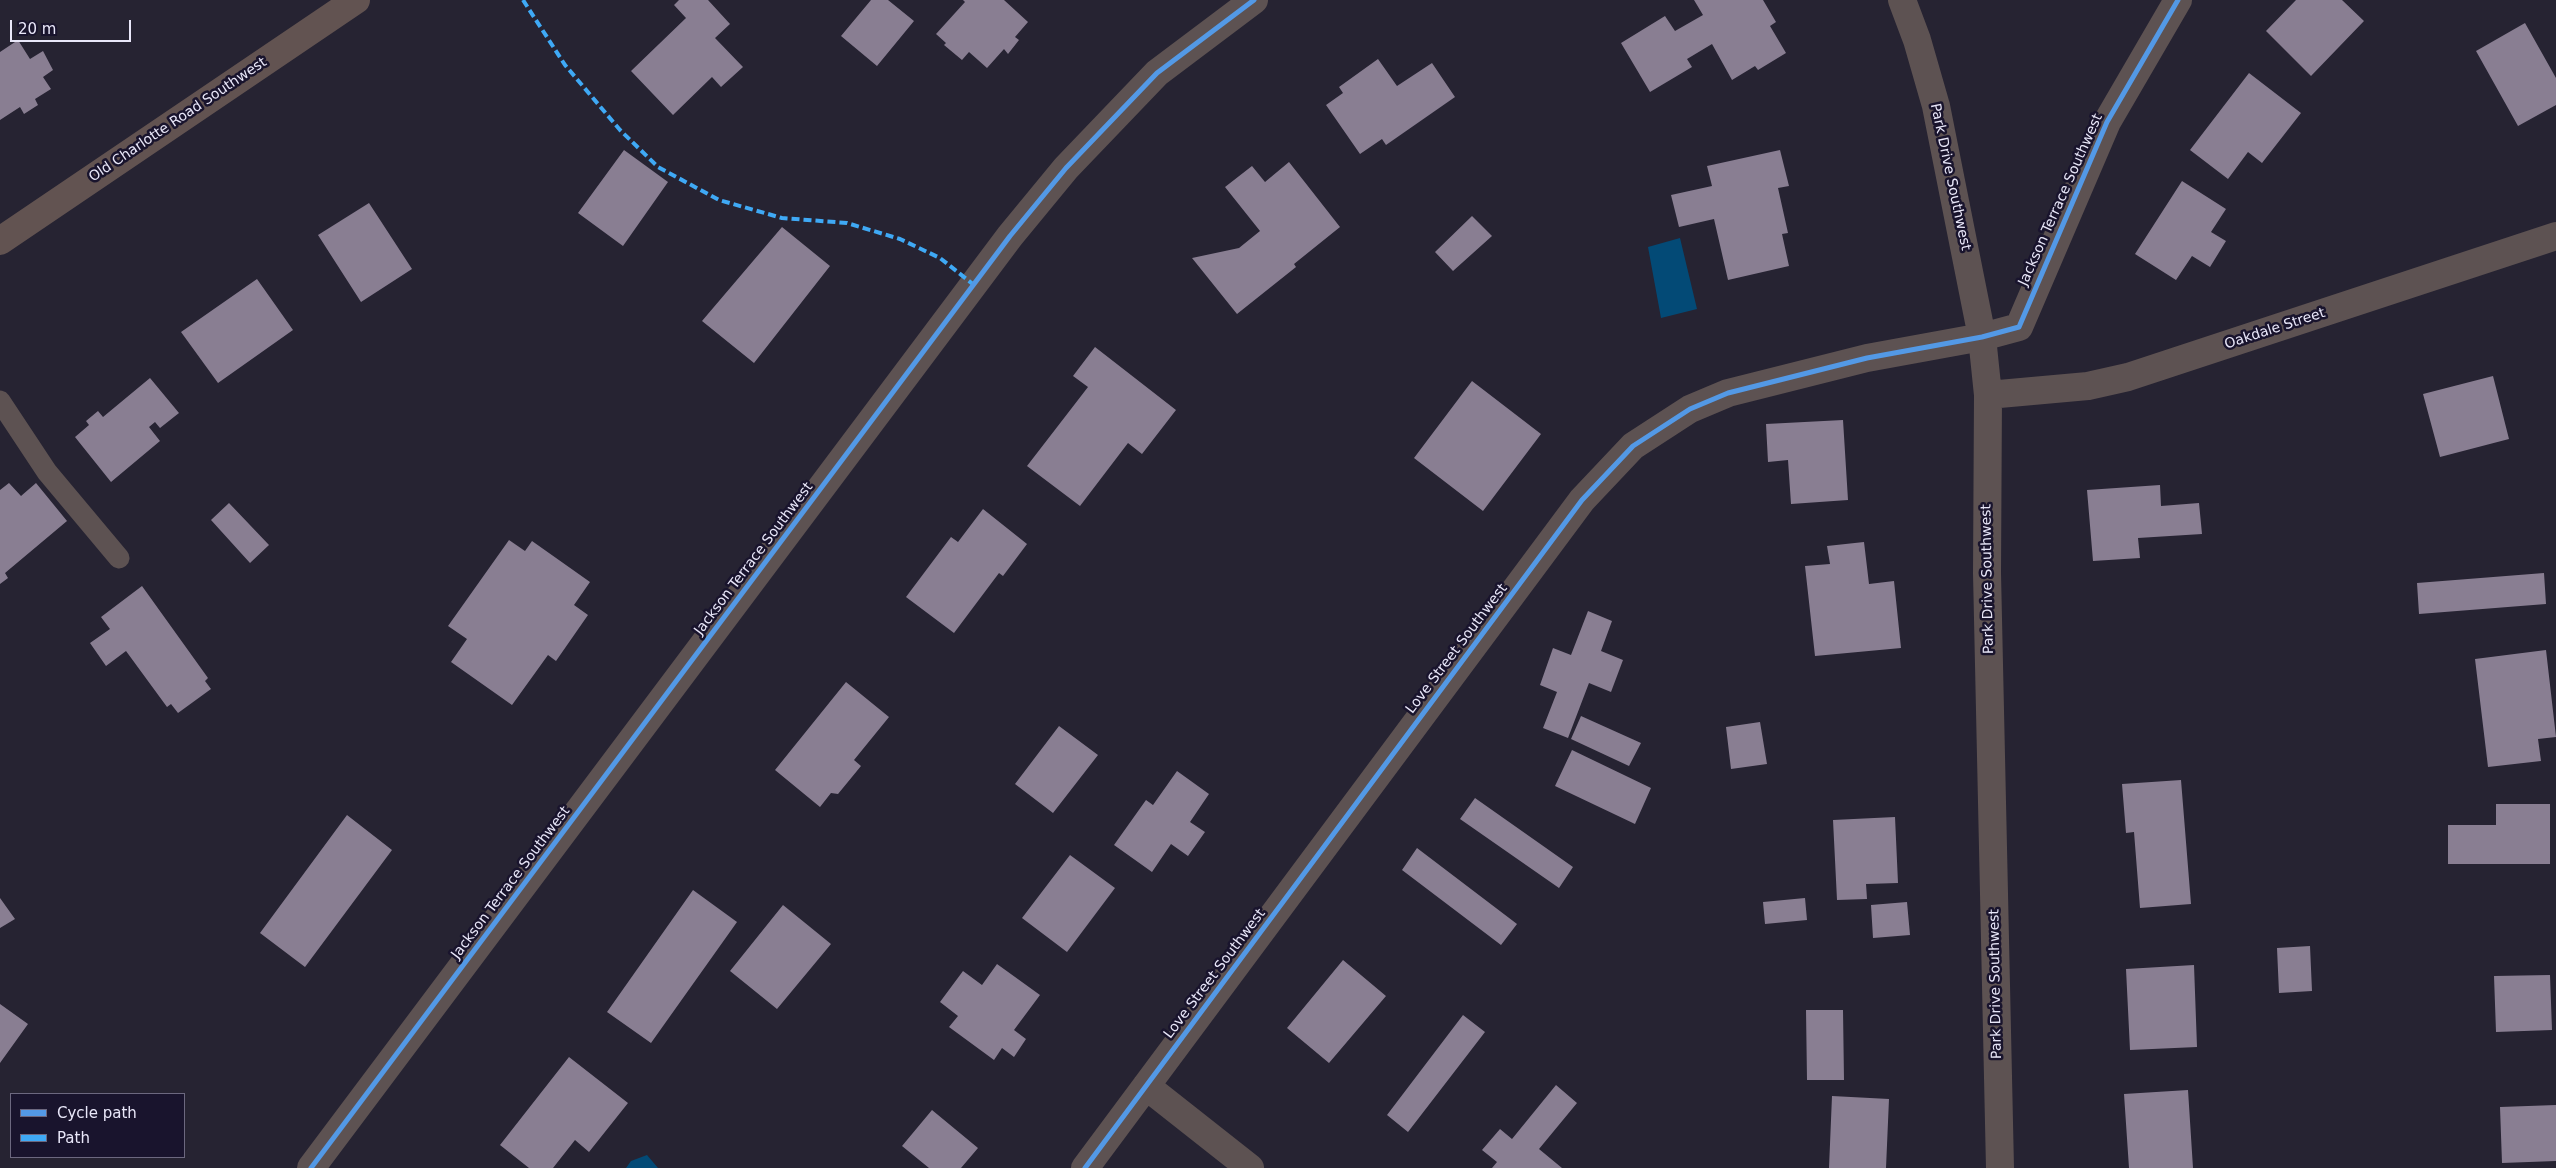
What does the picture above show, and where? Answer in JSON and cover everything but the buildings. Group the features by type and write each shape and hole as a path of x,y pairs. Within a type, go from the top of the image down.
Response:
{"main road":[{"name":"Old Charlotte Road Southwest","path":"0,241 356,0"}],"street":[{"name":"Jackson Terrace Southwest","path":"311,1168 1010,236 1066,168 1157,73 1254,0"},
{"name":"Park Drive Southwest","path":"1902,0 1917,40 1936,106 1982,337 1988,395 1988,573 2000,1168"},
{"name":"Jackson Terrace Southwest","path":"1982,337 2018,327 2106,122 2178,0"},
{"name":"Oakdale Street","path":"1988,395 2088,386 2128,377 2556,236"},
{"name":"Love Street Southwest","path":"1085,1168 1582,500 1633,446 1690,409 1728,393 1867,358 1982,337"},
{"path":"1146,1086 1250,1168"}],"lane":[{"path":"0,401 47,472 119,558"}],"water":[{"path":"1680,238 1697,309 1661,318 1648,247"},
{"path":"647,1155 658,1168 626,1168 631,1161"}],"marked path":[{"path":"523,0 565,65 620,130 658,167 719,200 782,218 847,223 900,239 940,258 974,285"}],"cycle path":[{"path":"311,1168 1010,236 1066,168 1157,73 1254,0"},
{"path":"1085,1168 1582,500 1633,446 1690,409 1728,393 1867,358 1982,337 2019,327 2107,122 2178,0"}]}
